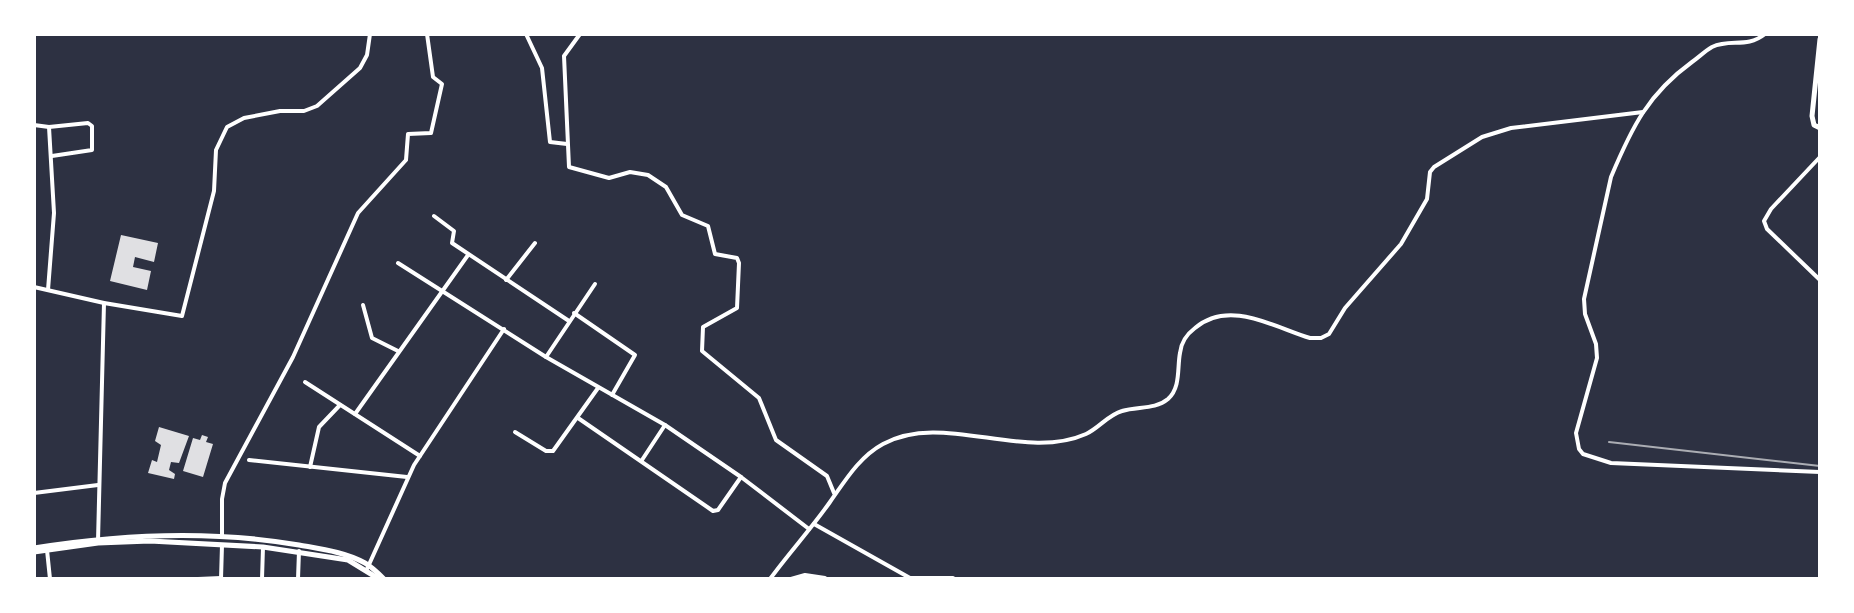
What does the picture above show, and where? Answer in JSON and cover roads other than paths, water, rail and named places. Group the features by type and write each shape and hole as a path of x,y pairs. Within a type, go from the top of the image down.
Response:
{"street":[{"path":"34,287 182,316 214,191 216,150 227,127 244,118 280,111 304,111 317,106 360,68 367,55 370,34"},
{"path":"198,579 221,578 225,483 293,357 358,213 406,160 408,134 431,133 442,84 433,77 427,34"},
{"path":"526,34 542,68 550,142 568,144"},
{"path":"580,34 564,56 568,165 571,169 609,178 630,172 654,178 666,187 682,215 708,226 715,254 737,258 737,308 703,327 702,351 759,398 776,440 827,476 832,483 834,496"},
{"path":"1765,34 1747,44 1713,47 1669,80 1643,112 1611,177 1584,292 1585,314 1596,344 1597,358 1577,425 1579,449 1590,458 1611,463 1820,472"},
{"path":"1820,39 1812,116 1814,125 1820,128"},
{"path":"770,579 869,453 910,433 932,431 967,437 1046,441 1084,435 1117,413 1162,403 1170,398 1177,384 1180,349 1185,338 1221,314 1241,316 1310,338 1321,338 1329,334 1345,308 1401,244 1427,199 1430,172 1434,167 1482,137 1511,128 1643,112"},
{"path":"34,125 49,127 88,123 92,128 92,150 52,156"},
{"path":"48,290 53,233 49,127"},
{"path":"1820,157 1771,209 1764,221 1767,229 1820,280"},
{"path":"434,216 454,231 452,242 468,255 569,321"},
{"path":"506,280 535,243"},
{"path":"355,414 468,255"},
{"path":"398,263 546,357 665,425 809,529"},
{"path":"546,357 595,284"},
{"path":"98,541 104,303"},
{"path":"363,305 372,338 398,351"},
{"path":"574,313 635,355 612,395"},
{"path":"368,567 407,477 504,329"},
{"path":"305,382 420,456"},
{"path":"515,432 550,452 598,388"},
{"path":"310,467 319,427 340,405"},
{"path":"578,418 715,511 741,477"},
{"path":"642,461 665,425"},
{"path":"249,460 407,477"},
{"path":"34,493 98,485"},
{"path":"813,523 910,578 953,578"},
{"path":"222,540 348,560 368,567"},
{"path":"34,550 98,541 222,540 321,549 351,557 381,579"},
{"path":"34,550 98,541"},
{"path":"262,579 263,547"},
{"path":"47,550 50,579"},
{"path":"298,579 299,551"},
{"path":"791,579 805,575 825,578"}],"railway":[{"path":"1609,442 1820,466"}]}
